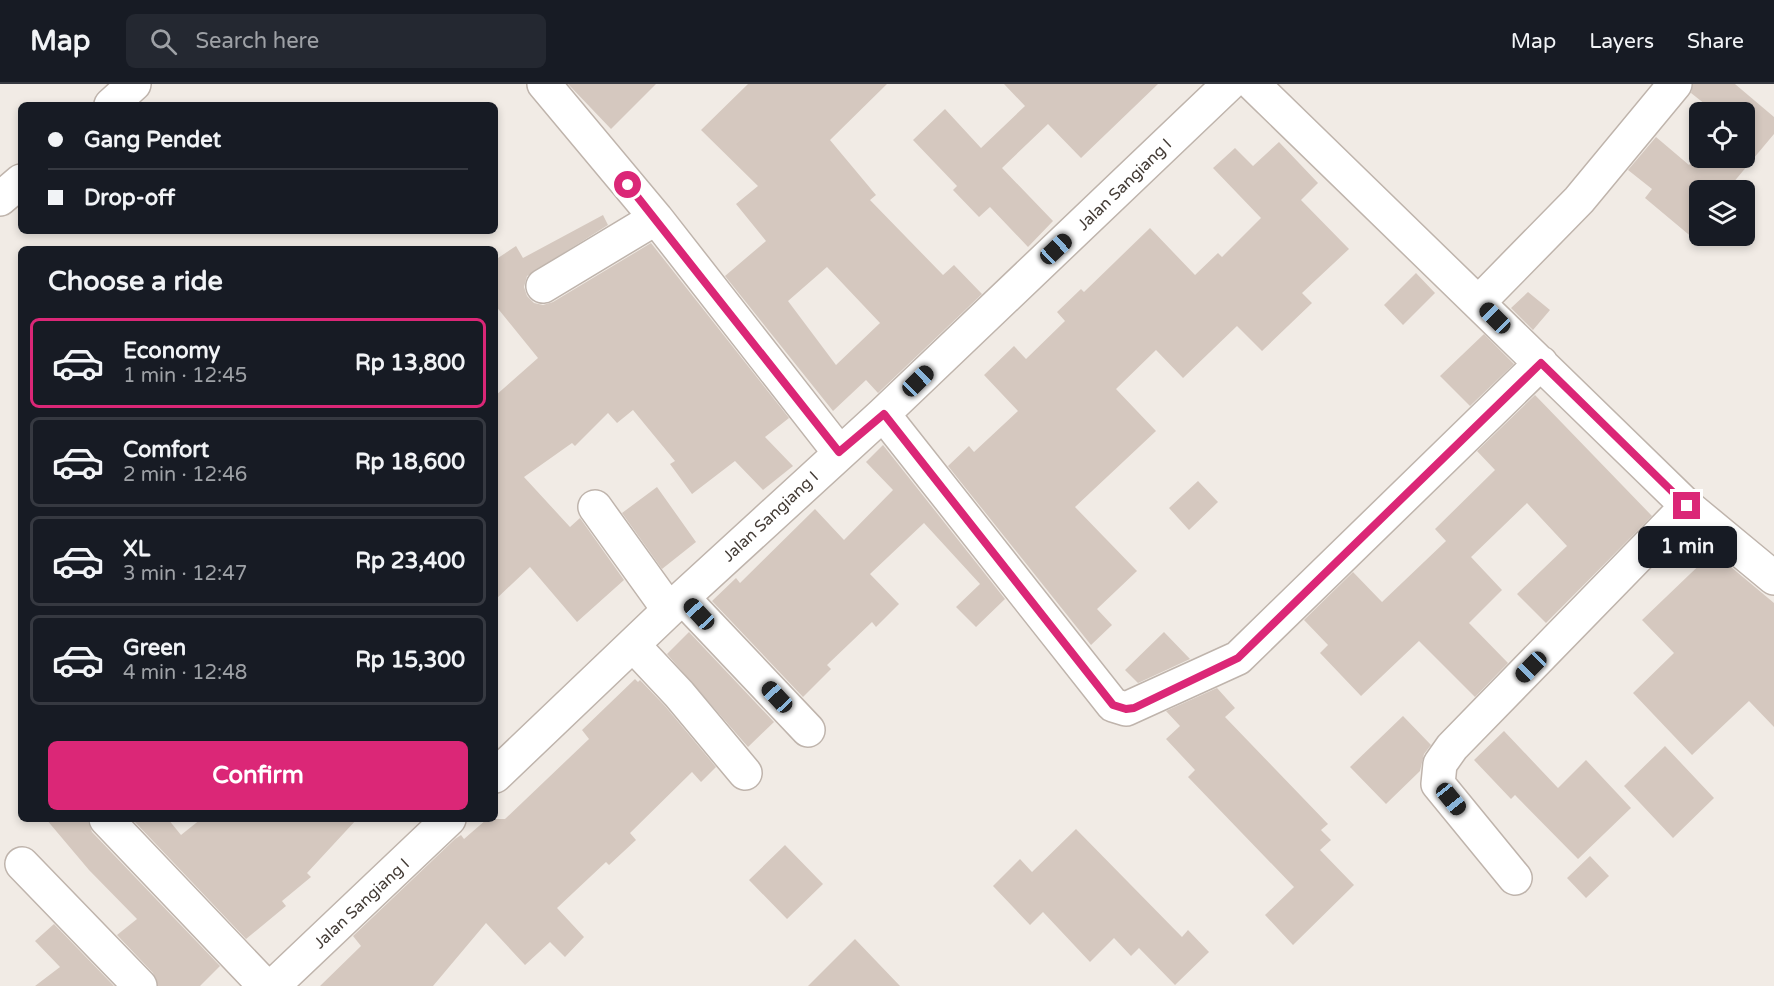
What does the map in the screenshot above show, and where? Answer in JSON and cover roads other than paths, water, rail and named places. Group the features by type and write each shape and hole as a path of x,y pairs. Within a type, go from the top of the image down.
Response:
{"street":[{"path":"114,102 134,84"},
{"path":"544,84 656,218 839,452"},
{"name":"Jalan Sangiang I","path":"498,773 839,452 884,414 1229,84"},
{"path":"1254,84 1687,506 1774,578"},
{"path":"1479,302 1579,200 1675,84"},
{"path":"0,199 18,184"},
{"path":"543,286 656,218"},
{"path":"884,414 1113,705 1126,709 1238,658 1541,363"},
{"path":"1515,878 1438,784 1440,764 1452,747 1687,506"},
{"path":"595,507 676,604 808,730"},
{"path":"633,645 684,700 745,773"},
{"path":"109,822 265,986"},
{"name":"Jalan Sangiang I","path":"273,986 446,822"},
{"path":"22,864 140,986"}]}
